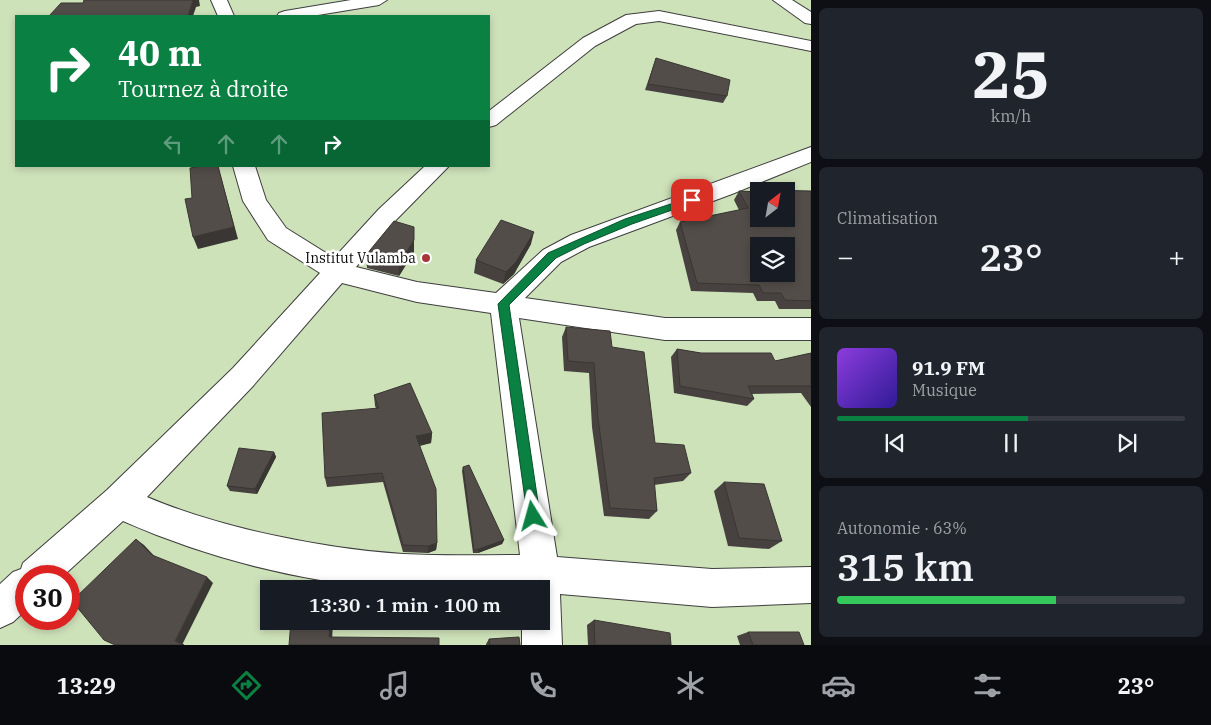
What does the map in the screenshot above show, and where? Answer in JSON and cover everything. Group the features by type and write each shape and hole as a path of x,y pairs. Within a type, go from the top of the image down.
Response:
{"street":[{"path":"219,0 226,15"},
{"path":"291,15 379,0"},
{"path":"781,0 811,19"},
{"path":"490,120 589,42 632,19 668,17 811,46"},
{"path":"503,304 552,256 580,241 628,222 724,189 811,154"},
{"path":"244,167 255,201 277,234 337,272 417,292 664,329 811,329"},
{"path":"48,565 119,502 242,377 387,215 437,167"},
{"path":"503,304 540,580"},
{"path":"119,502 164,520 218,538 303,559 402,572 488,580"},
{"path":"550,585 712,588 811,585"},
{"path":"0,609 15,595"},
{"path":"542,630 542,645"}],"green space":[{"path":"0,0 811,0 811,645 0,645"}],"building":[{"path":"84,0 193,0 188,15 50,15 61,3 83,3"},
{"path":"656,58 730,80 727,96 648,84"},
{"path":"218,167 234,227 193,237 185,199 192,198 190,168"},
{"path":"739,191 750,192 750,228 795,228 795,191 811,191 811,301 785,300 781,293 763,293 759,285 697,283 680,222 748,208"},
{"path":"501,220 534,232 516,262 506,272 476,260"},
{"path":"394,221 414,227 414,240 399,263 366,255"},
{"path":"566,327 610,331 612,347 644,352 655,443 684,445 691,473 654,478 657,511 610,508 598,418 594,363 568,361"},
{"path":"677,349 701,353 771,353 775,361 811,353 811,388 810,386 748,386 754,399 680,386"},
{"path":"410,383 432,433 416,436 436,489 437,543 428,546 403,545 382,473 325,478 322,413 379,408 374,395"},
{"path":"239,448 274,452 255,489 227,486"},
{"path":"469,465 504,540 474,550 463,467"},
{"path":"724,482 764,484 782,541 739,538"},
{"path":"136,539 152,555 207,577 175,641 184,645 115,645 104,640 80,611 80,593"},
{"path":"594,620 670,633 671,645 595,645"},
{"path":"290,630 329,630 329,637 439,638 439,645 289,645"},
{"path":"748,632 799,632 804,645 753,645"},
{"path":"519,637 520,645 490,645 489,639"}],"place":[{"name":"Institut Vulamba","path":"426,258"}],"route":[{"path":"533,516 503,304 552,256 580,241 692,200"}]}
